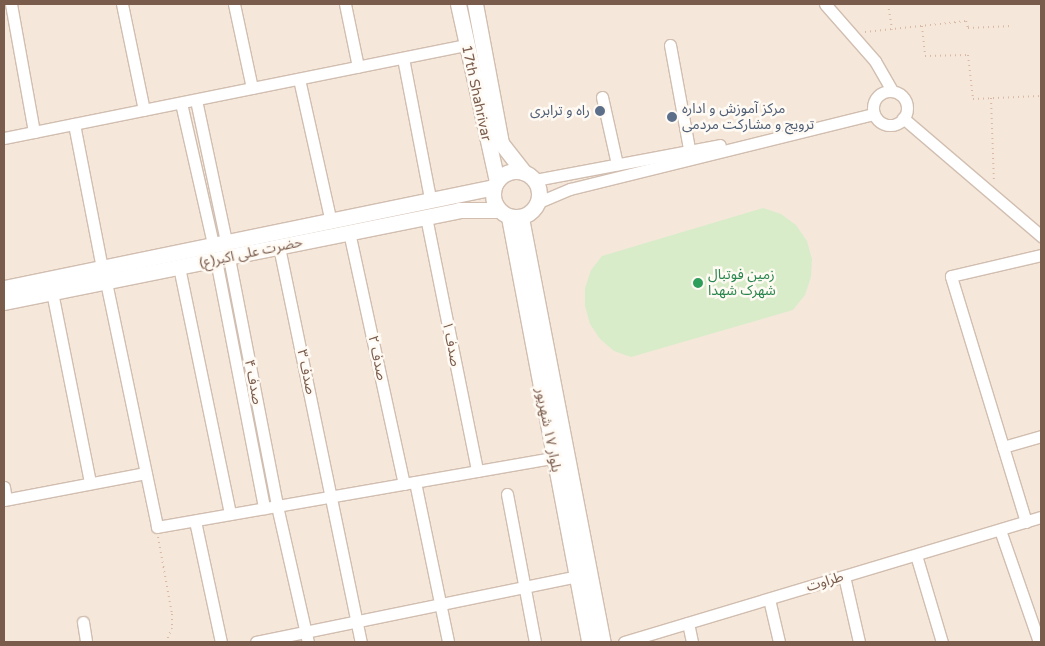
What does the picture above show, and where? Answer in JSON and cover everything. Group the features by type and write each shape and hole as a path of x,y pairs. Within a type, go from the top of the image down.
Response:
{"street":[{"path":"11,4 34,132"},
{"path":"122,4 144,110"},
{"path":"234,4 252,88"},
{"path":"345,4 358,67"},
{"name":"17th Shahrivar","path":"458,4 495,184"},
{"path":"475,4 501,142 529,176 540,190 539,202 532,212 509,215 493,199 495,184 509,172 529,176 616,164 689,149 754,143"},
{"path":"826,4 854,33 892,91 905,101 903,118"},
{"path":"4,138 466,45"},
{"path":"670,45 689,149"},
{"path":"403,58 430,198"},
{"path":"299,79 330,218"},
{"path":"874,114 876,97 892,91"},
{"path":"602,97 616,164"},
{"path":"196,100 219,242"},
{"path":"181,103 223,259"},
{"path":"539,202 570,189 874,114"},
{"path":"874,114 887,124 903,118"},
{"path":"903,118 995,194 1041,236"},
{"path":"74,124 156,527 554,458"},
{"name":"حضرت علی اکبر(ع)","path":"4,302 52,292 219,242 495,184"},
{"path":"403,204 406,220"},
{"name":"حضرت علی اکبر(ع)","path":"4,288 179,267 459,210 509,215"},
{"name":"بلوار ۱۷ شهریور","path":"509,215 589,642"},
{"name":"بلوار ۱۷ شهریور","path":"509,215 603,642"},
{"name":"صدف ۱","path":"426,216 477,471"},
{"name":"صدف ۲","path":"349,232 441,606 448,642"},
{"name":"صدف ۳","path":"280,247 361,642"},
{"path":"1026,522 951,276 1041,255"},
{"name":"صدف ۴","path":"223,259 307,638"},
{"name":"صدف ۴","path":"223,259 264,508"},
{"path":"179,267 230,514"},
{"path":"52,292 90,483"},
{"path":"1003,447 1041,436"},
{"path":"4,487 5,500 146,473"},
{"path":"507,494 534,642"},
{"name":"طراوت","path":"624,642 1041,517"},
{"path":"195,520 221,642"},
{"path":"1000,530 1039,642"},
{"path":"916,555 942,642"},
{"path":"256,642 307,638 357,623 576,576"},
{"path":"844,576 859,642"},
{"path":"769,599 779,642"},
{"path":"83,622 86,642"},
{"path":"688,623 692,642"}],"path":[{"path":"888,4 892,30"},
{"path":"854,33 966,22 968,28 1012,26"},
{"path":"922,26 925,56 968,55 973,99 1041,96"},
{"path":"991,98 995,194"},
{"path":"156,527 172,614 172,628 166,642"}],"shaded area":[{"path":"4,4 1041,4 1041,642 4,642"}],"green space":[{"name":"زمین فوتبال شهرک شهدا","path":"763,208 781,214 796,225 807,241 812,259 811,277 805,295 793,310 631,357 614,351 600,339 590,324 585,306 585,288 591,270 602,256"}],"place":[{"name":"راه و ترابری","path":"600,111"},
{"name":"مرکز آموزش و اداره ترویج و مشارکت مردمی","path":"672,117"},
{"name":"زمین فوتبال شهرک شهدا","path":"698,283"}]}
